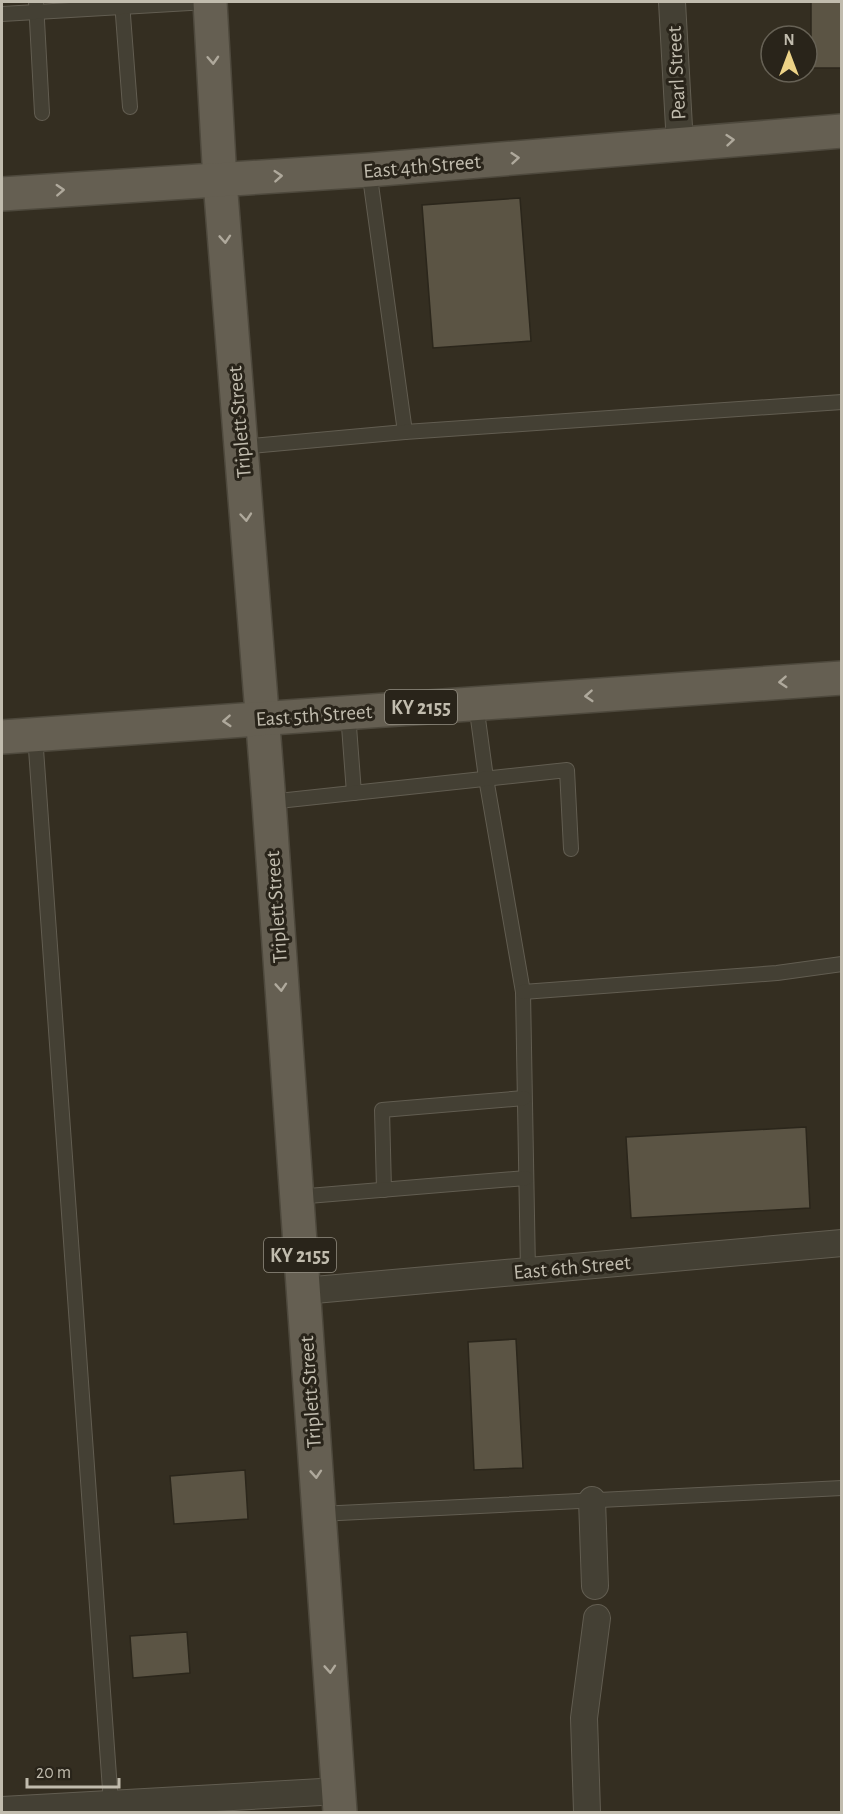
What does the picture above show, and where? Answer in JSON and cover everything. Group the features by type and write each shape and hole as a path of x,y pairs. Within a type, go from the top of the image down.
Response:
{"main road":[{"name":"Triplett Street","path":"208,2 263,719 339,1802"},
{"name":"East 4th Street","path":"2,194 369,170 842,131"},
{"name":"East 5th Street","path":"2,737 842,678"}],"street":[{"name":"Pearl Street","path":"672,2 680,145"},
{"name":"East 6th Street","path":"303,1291 842,1243"},
{"path":"592,1500 595,1586"},
{"path":"587,1812 584,1718 597,1618"},
{"path":"2,1810 111,1804 339,1802"}],"lane":[{"path":"2,14 36,7 208,2"},
{"path":"123,4 130,107"},
{"path":"36,7 42,113"},
{"path":"369,170 405,432"},
{"path":"241,447 405,432 842,402"},
{"path":"476,704 486,778 523,992 528,1271"},
{"path":"348,713 354,793"},
{"path":"35,735 111,1804"},
{"path":"269,802 567,770 571,849"},
{"path":"523,992 777,974 842,964"},
{"path":"384,1190 382,1110 524,1098"},
{"path":"296,1197 526,1178"},
{"path":"319,1514 842,1488"}],"building":[{"path":"811,2 842,2 842,68 819,68 819,24 811,24"},
{"path":"520,198 531,341 433,348 422,205"},
{"path":"806,1127 810,1208 631,1218 626,1137"},
{"path":"516,1339 523,1468 474,1470 468,1342"},
{"path":"245,1470 248,1519 174,1524 170,1476"},
{"path":"187,1632 190,1673 133,1678 130,1636"}]}
